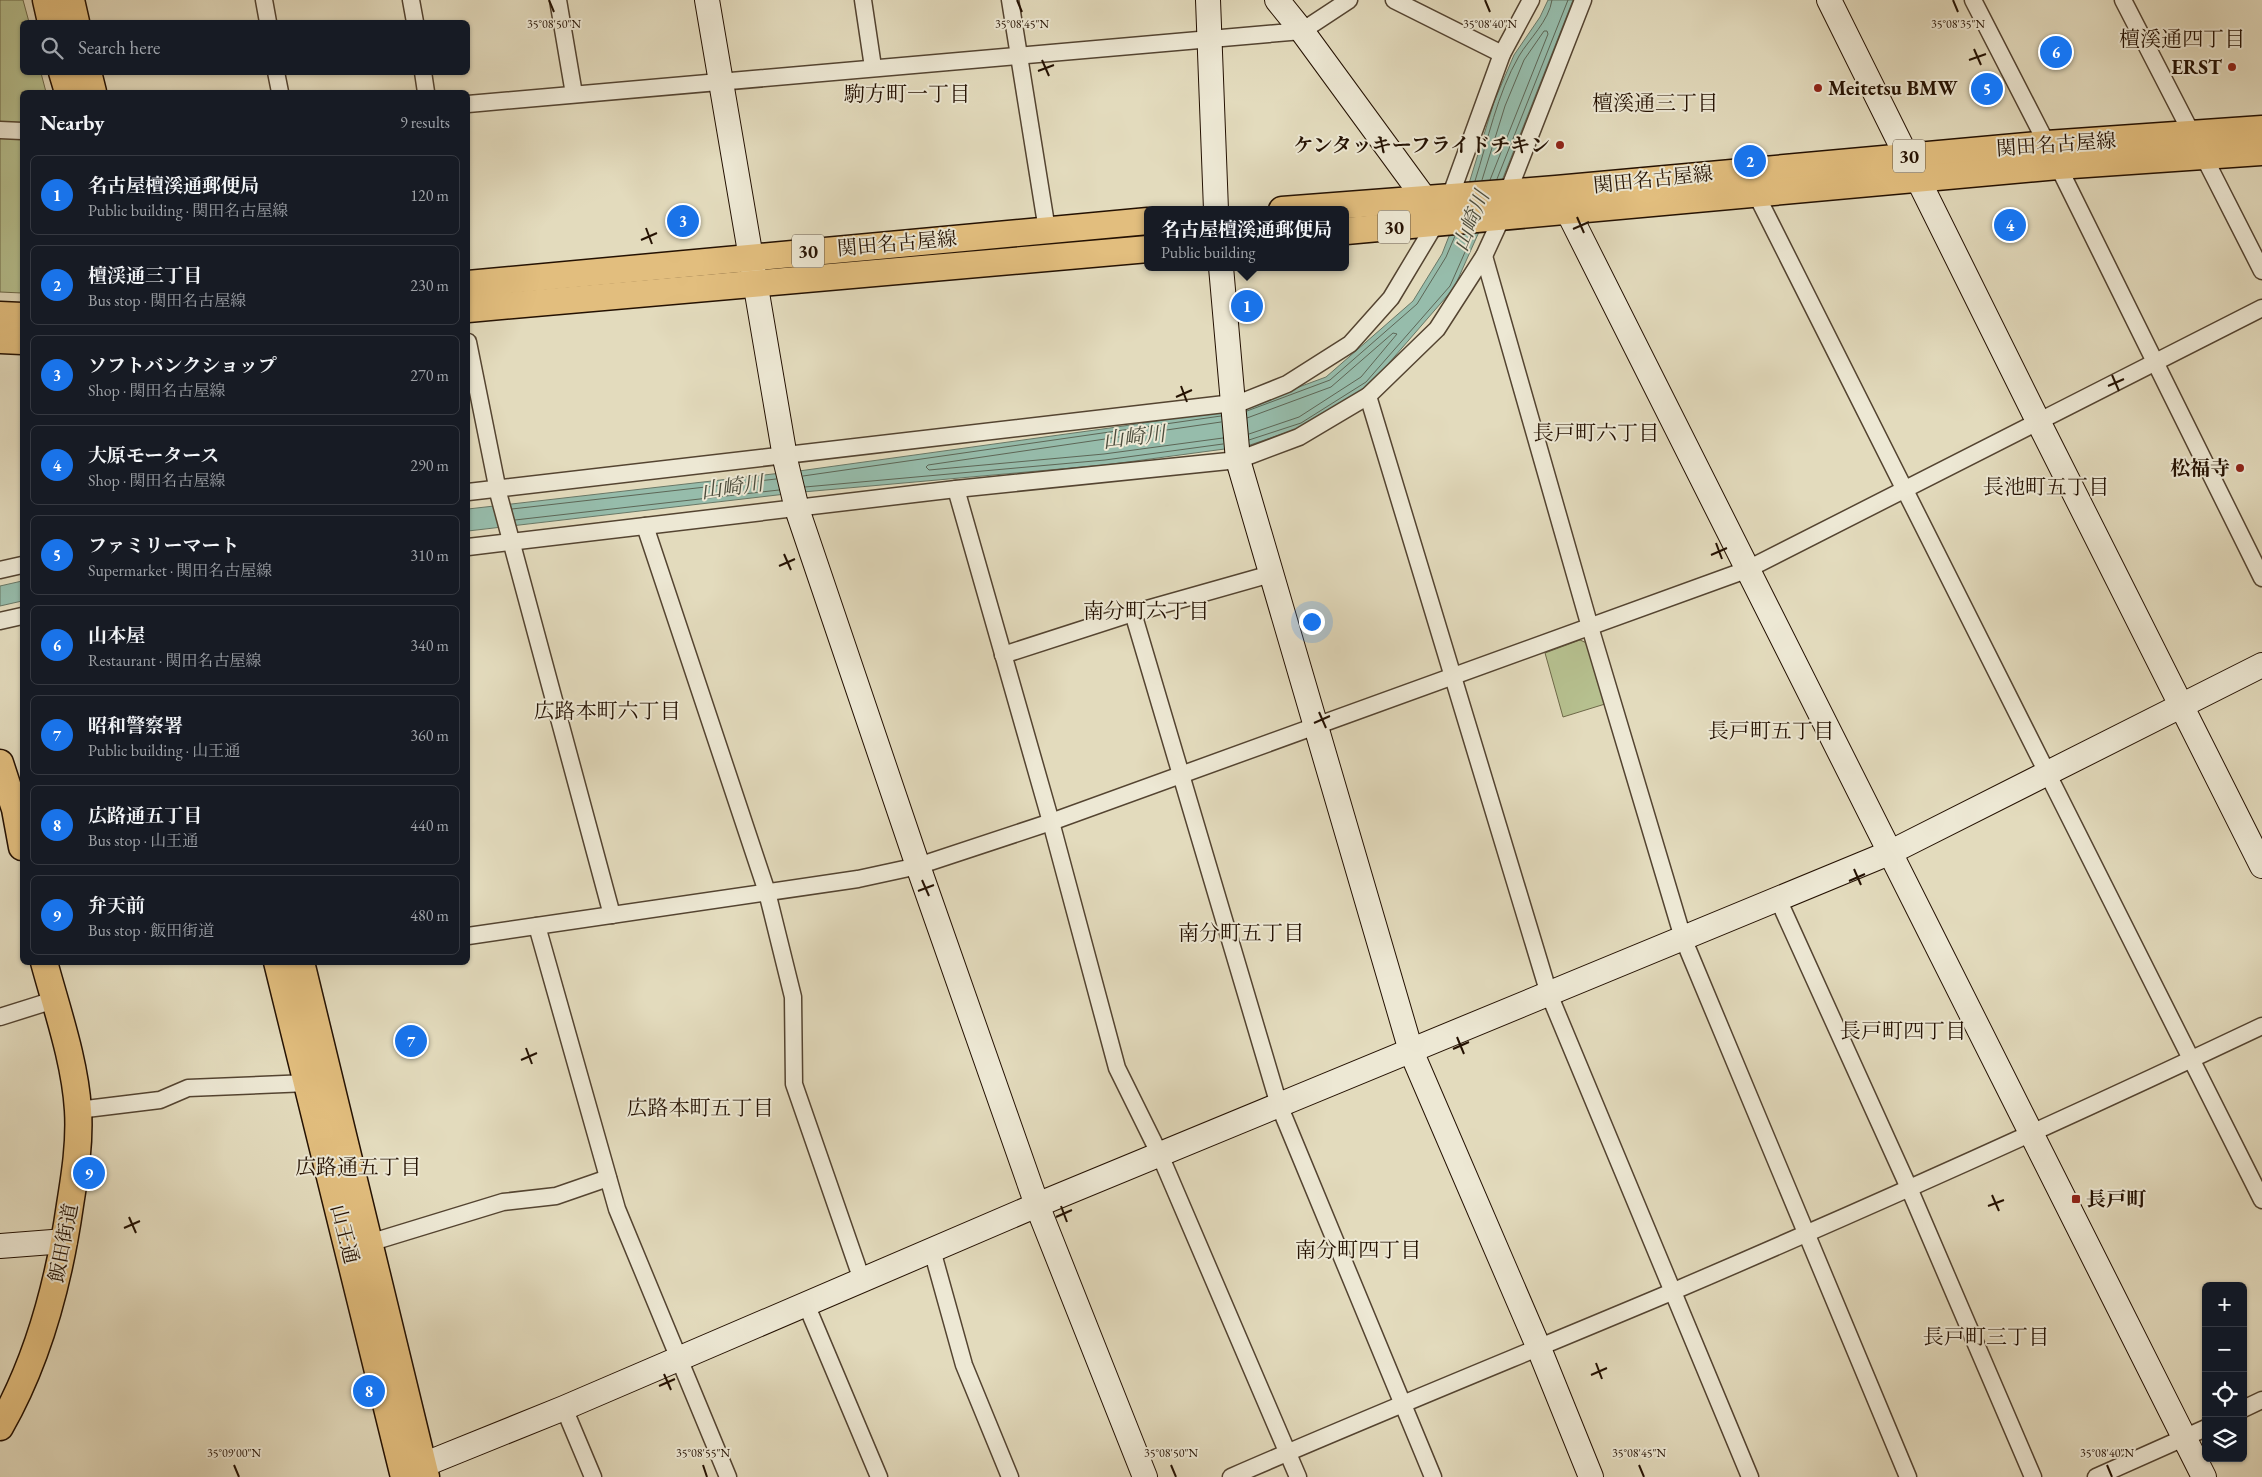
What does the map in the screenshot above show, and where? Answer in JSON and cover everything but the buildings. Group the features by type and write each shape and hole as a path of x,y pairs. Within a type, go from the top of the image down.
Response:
{"main road":[{"path":"46,0 51,20"},
{"path":"71,0 76,20"},
{"path":"63,75 67,90"},
{"path":"89,75 92,90"},
{"name":"関田名古屋線","path":"1334,206 1508,192 1561,200 1756,194 1918,179 2053,155 2192,134 2262,128"},
{"name":"関田名古屋線","path":"1349,231 1502,217 1561,200 1906,156 2204,157 2262,152"},
{"name":"関田名古屋線","path":"470,284 752,256 1144,221"},
{"name":"関田名古屋線","path":"470,309 1144,249"},
{"path":"0,315 20,316"},
{"path":"0,340 20,341"},
{"path":"0,763 15,810 20,837"},
{"name":"飯田街道","path":"0,1428 28,1371 50,1306 65,1241 76,1165 78,1110 72,1073 45,965"},
{"name":"山王通","path":"287,965 308,1083 418,1473"},
{"name":"山王通","path":"288,965 368,1243 418,1473"}],"street":[{"path":"264,0 268,20"},
{"path":"411,0 415,20"},
{"path":"558,0 574,94"},
{"path":"707,0 786,460 797,509 918,866 1037,1205 1145,1477"},
{"path":"863,0 874,67"},
{"path":"1010,0 1047,230"},
{"path":"1208,0 1211,38 1216,206"},
{"path":"1276,0 1437,198 1502,54 1530,0"},
{"path":"470,104 1018,54 1302,31 1349,0"},
{"path":"1394,0 1502,54"},
{"path":"1508,192 1583,0"},
{"path":"1829,0 2262,866"},
{"path":"1973,0 2053,155 2262,578"},
{"path":"2123,0 2192,134"},
{"path":"277,75 280,90"},
{"path":"423,75 426,90"},
{"path":"0,130 20,131"},
{"path":"2204,157 2262,272"},
{"path":"1756,194 2262,1200"},
{"path":"1561,200 2204,1477"},
{"path":"470,547 1237,455 1299,437 1368,396 1437,329 1484,256 1502,217"},
{"path":"470,492 499,492 786,460 1232,405 1287,384 1350,344 1391,298 1439,223"},
{"path":"1484,256 1590,627 1683,938 1908,1477"},
{"path":"1221,271 1237,455 1412,1051 1538,1346 1591,1477"},
{"path":"470,936 858,879 918,866 1051,822 1746,570 2262,308"},
{"path":"470,352 499,492 612,915"},
{"path":"1368,396 1549,994 1750,1477"},
{"path":"956,489 1051,822 1117,1068 1160,1155 1298,1477"},
{"path":"645,526 767,892 794,997 794,1084 862,1280"},
{"path":"0,570 20,565"},
{"path":"1003,655 1133,614 1271,574"},
{"path":"1133,614 1280,1105 1433,1477"},
{"path":"0,621 20,616"},
{"path":"418,1473 679,1358 1037,1205 1889,853 2262,664"},
{"path":"1778,899 1909,1188 2033,1477"},
{"path":"537,926 617,1210 728,1477"},
{"path":"0,1016 54,1000"},
{"path":"1231,1477 1403,1402 1806,1234 2031,1135 2262,1026"},
{"path":"78,1110 160,1100 188,1088 308,1083"},
{"path":"368,1243 503,1202 556,1196 608,1178"},
{"path":"0,1246 65,1241"},
{"path":"932,1250 964,1365 1010,1477"},
{"path":"806,1304 879,1477"},
{"path":"2247,1407 2262,1400"},
{"path":"564,1408 593,1477"},
{"path":"2096,1477 2202,1430"}],"shaded area":[{"path":"0,0 23,0 28,20 20,20 20,75 42,75 45,90 20,90 20,293 0,292"},
{"path":"1580,640 1589,644 1605,704 1563,717 1545,653"}],"water":[{"name":"山崎川","path":"1548,0 1573,0 1503,178 1454,288 1369,386 1303,427 1247,446 1105,465 803,492 470,531 470,509 799,471 1242,408 1326,377 1413,301 1442,254 1467,190 1494,102 1514,55 1540,17"},
{"path":"20,581 20,601 0,606 0,586"}],"place":[{"name":"山本屋","path":"2056,52"},
{"name":"ERST","path":"2232,67"},
{"name":"Meitetsu BMW","path":"1818,88"},
{"name":"ファミリーマート","path":"1987,89"},
{"name":"ケンタッキーフライドチキン","path":"1560,145"},
{"name":"檀渓通三丁目","path":"1750,161"},
{"name":"ソフトバンクショップ","path":"683,221"},
{"name":"大原モータース","path":"2010,225"},
{"name":"名古屋檀溪通郵便局","path":"1247,306"},
{"name":"松福寺","path":"2240,468"},
{"name":"昭和警察署","path":"411,1041"},
{"name":"弁天前","path":"89,1173"},
{"name":"長戸町","path":"2076,1199"},
{"name":"広路通五丁目","path":"369,1391"}],"district":[{"name":"檀溪通四丁目","path":"2182,39"},
{"name":"駒方町一丁目","path":"907,94"},
{"name":"檀溪通三丁目","path":"1655,103"},
{"name":"長戸町六丁目","path":"1596,433"},
{"name":"長池町五丁目","path":"2046,487"},
{"name":"南分町六丁目","path":"1146,611"},
{"name":"広路本町六丁目","path":"607,711"},
{"name":"長戸町五丁目","path":"1771,731"},
{"name":"南分町五丁目","path":"1241,933"},
{"name":"長戸町四丁目","path":"1903,1031"},
{"name":"広路本町五丁目","path":"700,1108"},
{"name":"広路通五丁目","path":"358,1167"},
{"name":"南分町四丁目","path":"1358,1250"},
{"name":"長戸町三丁目","path":"1986,1337"}]}
